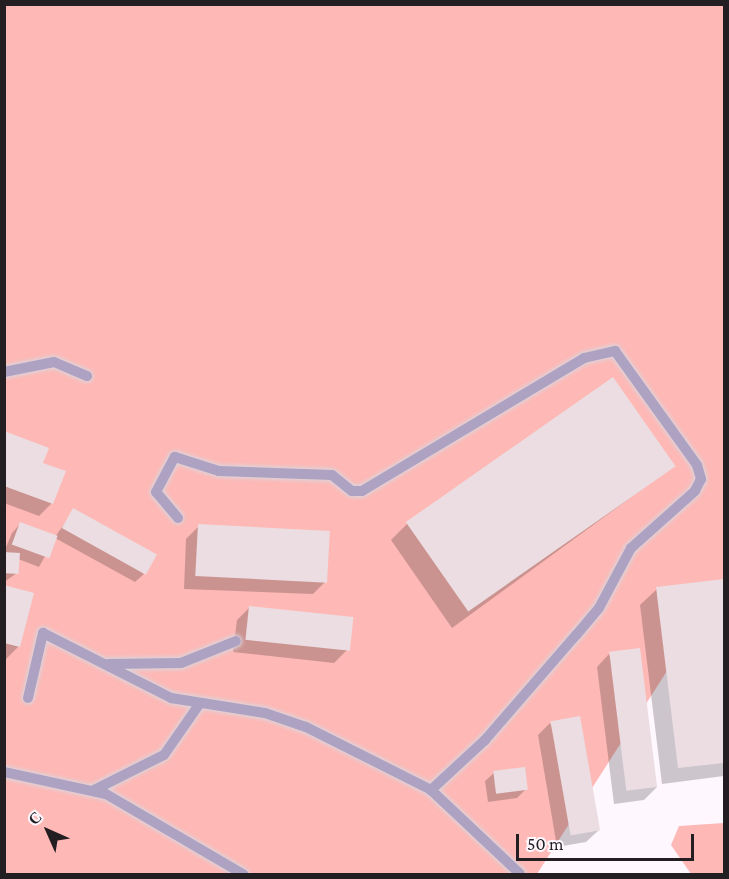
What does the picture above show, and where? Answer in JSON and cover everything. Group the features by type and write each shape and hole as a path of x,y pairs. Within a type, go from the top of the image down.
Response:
{"lane":[{"path":"178,518 156,492 175,457 219,471 332,475 352,491 362,491 584,358 615,351 697,465 700,479 695,491 631,548 599,608 485,740 431,790"},
{"path":"4,372 54,362 87,376"},
{"path":"28,698 43,633 171,698 198,706 265,713 306,727 431,790 520,874"},
{"path":"105,664 181,663 236,641"},
{"path":"94,790 164,755 198,706"},
{"path":"4,771 94,790 243,874"}],"shaded area":[{"path":"5,5 724,5 724,582 537,874 5,874"},
{"path":"724,823 724,874 691,874 671,845 679,826"}],"building":[{"path":"613,377 676,466 468,611 406,522"},
{"path":"4,431 49,448 43,463 66,471 53,504 4,486"},
{"path":"73,508 157,555 146,575 62,528"},
{"path":"20,522 58,536 49,558 12,545"},
{"path":"198,524 330,531 327,583 195,576"},
{"path":"4,552 20,553 18,574 4,573"},
{"path":"724,579 724,763 678,768 656,587"},
{"path":"4,585 34,593 20,647 4,643"},
{"path":"249,606 353,617 350,651 245,640"},
{"path":"640,648 657,787 626,791 609,652"},
{"path":"580,716 600,830 571,835 550,721"},
{"path":"525,767 528,790 496,794 493,771"}]}
